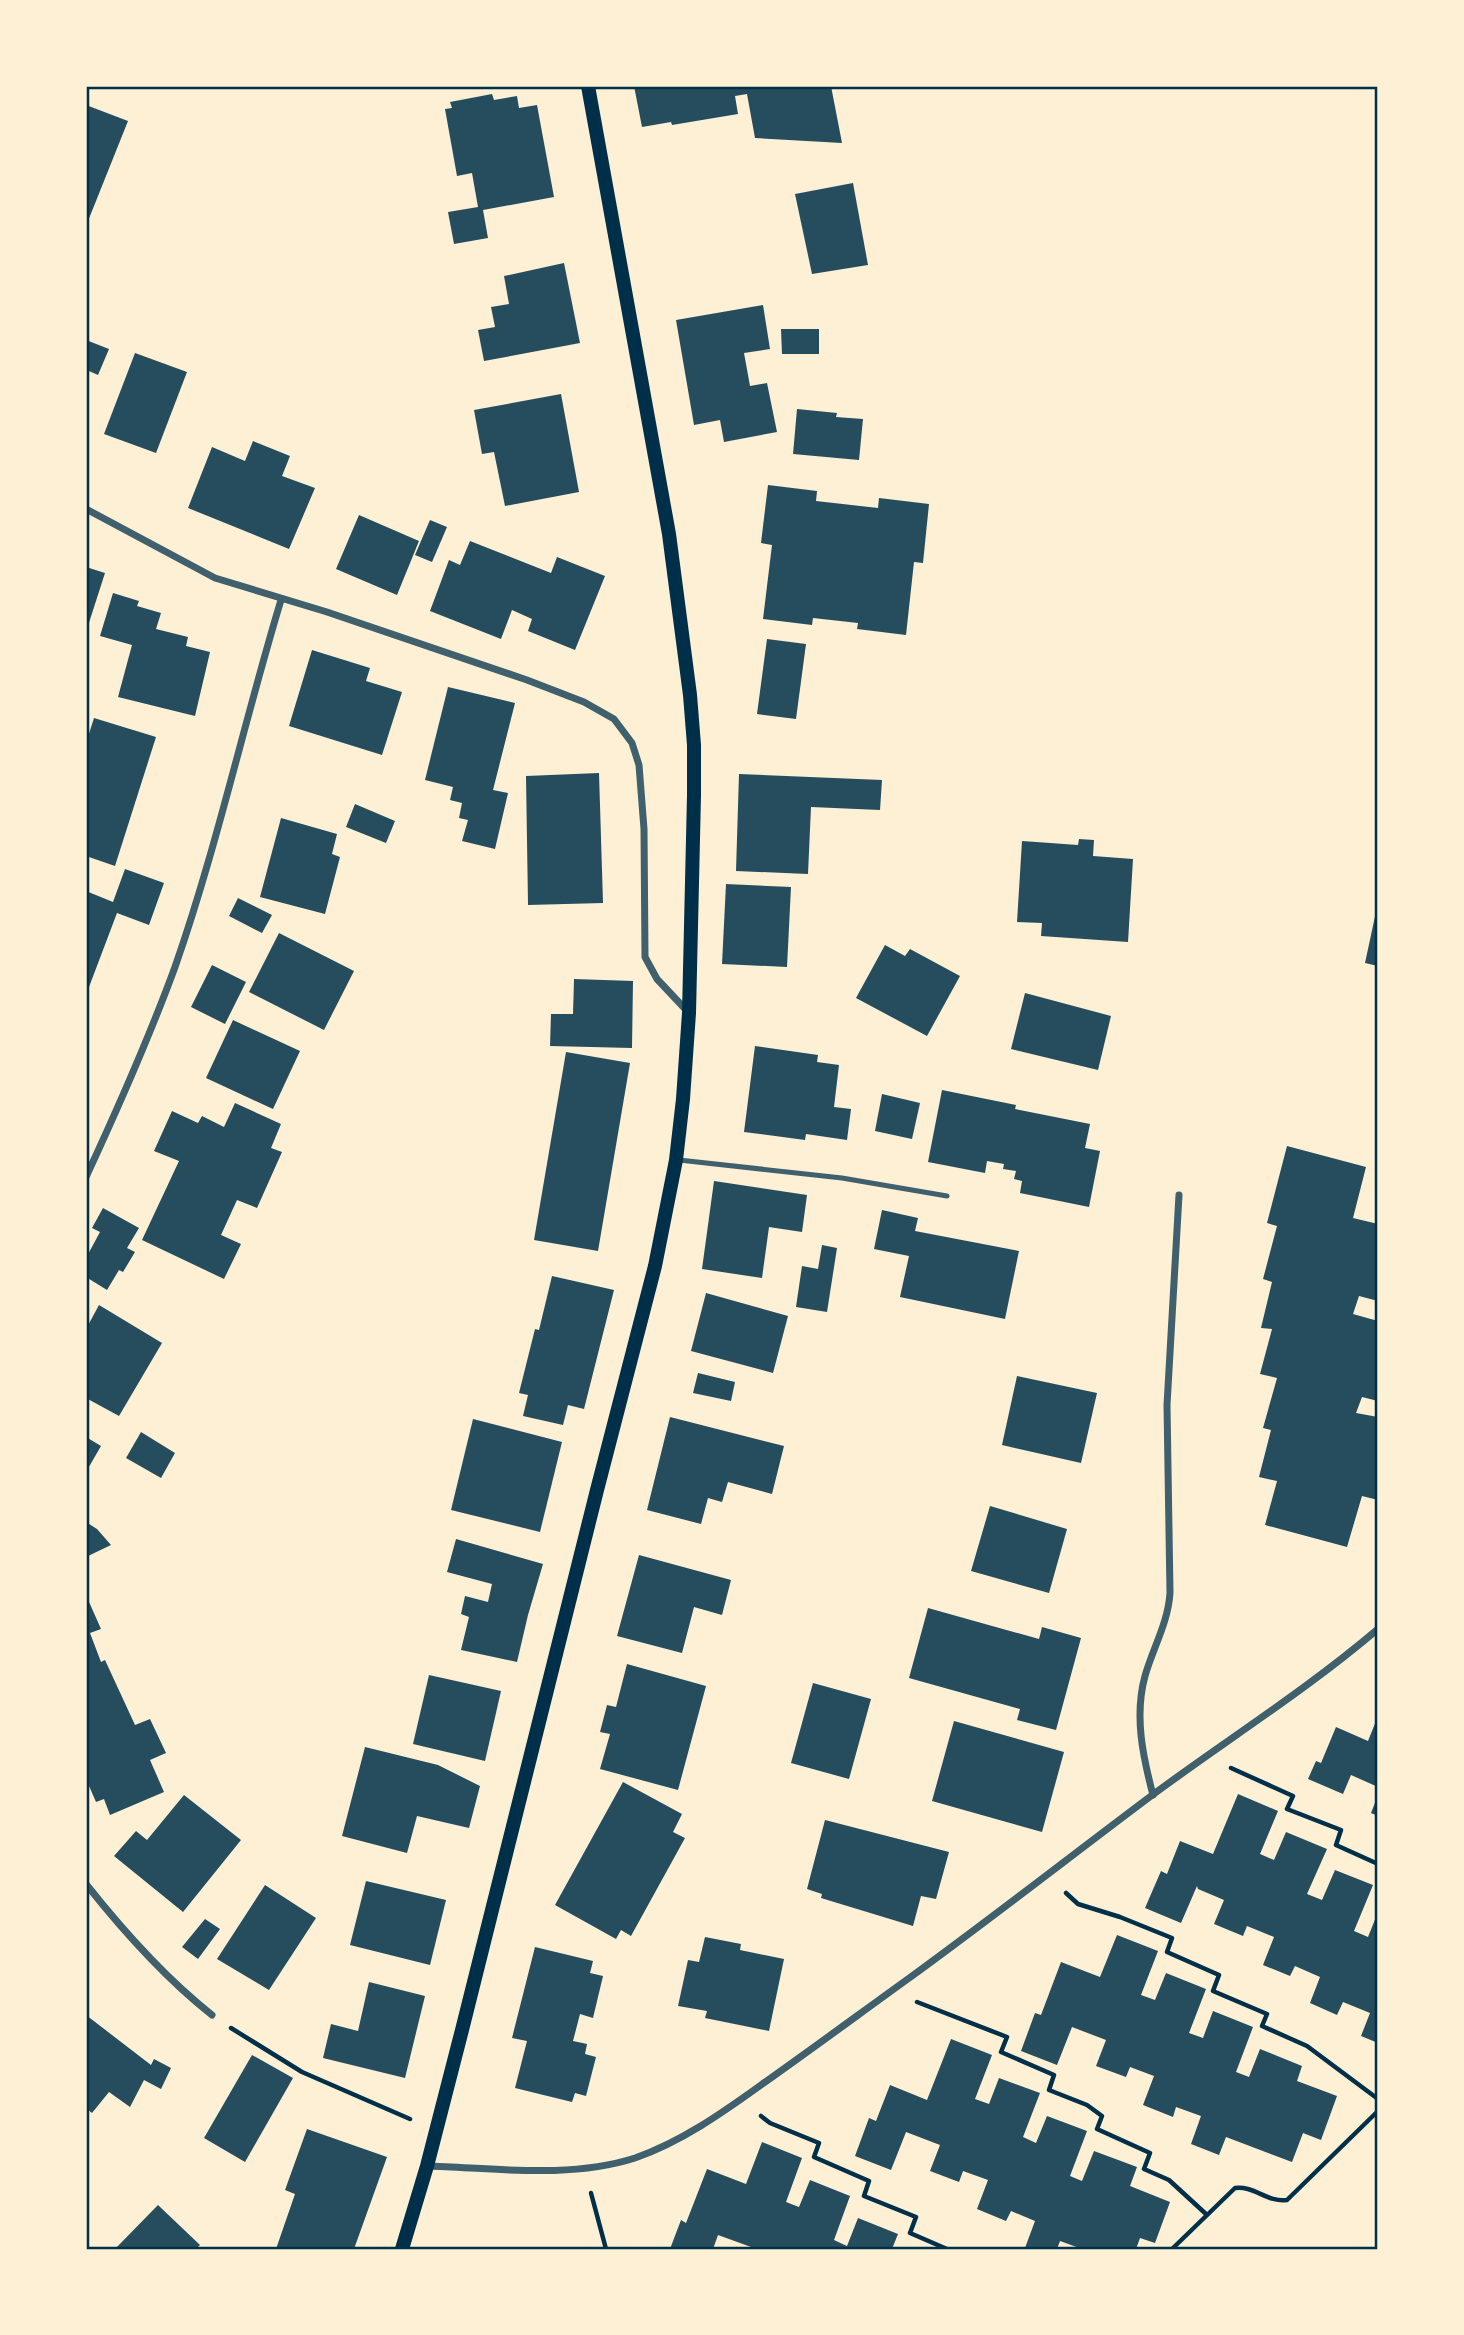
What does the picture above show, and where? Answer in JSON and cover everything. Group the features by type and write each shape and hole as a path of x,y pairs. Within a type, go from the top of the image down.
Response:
{"main road":[{"path":"402,2249 427,2166 655,1266 676,1160 683,1099 689,1013 694,745 685,641 669,534 588,86"}],"street":[{"path":"86,509 201,572 539,684 584,702 620,724 632,743 640,776 644,829 645,957 657,979 689,1013"},
{"path":"86,1177 139,1058 175,967 220,821 281,600"},
{"path":"1153,1795 1141,1750 1141,1697 1170,1600 1167,1405 1179,1195"},
{"path":"427,2166 586,2168 621,2162 650,2152 693,2130 742,2099 896,1988 1153,1795 1306,1688 1378,1629"},
{"path":"86,1884 145,1955 212,2015"}],"lane":[{"path":"676,1160 842,1178 947,1196"}],"path":[{"path":"1210,1756 1248,1777 1293,1796 1287,1809 1341,1830 1336,1845 1378,1864"},
{"path":"1049,1875 1078,1904 1172,1938 1167,1952 1219,1975 1213,1991 1267,2014 1262,2026 1307,2046 1378,2099"},
{"path":"896,1988 923,2005 1007,2038 1002,2052 1054,2076 1049,2090 1087,2105 1102,2116 1097,2129 1150,2153 1144,2169 1169,2180 1206,2214"},
{"path":"212,2015 302,2071 376,2105"},
{"path":"742,2099 770,2123 819,2143 814,2157 869,2180 864,2196 916,2217 910,2233 947,2249"},
{"path":"1171,2249 1232,2190 1240,2187 1276,2200 1287,2200 1378,2110"},
{"path":"586,2168 606,2249"}],"building":[{"path":"634,86 831,86 842,143 755,138 747,94 735,96 738,114 642,127"},
{"path":"492,94 494,100 517,96 519,108 537,105 554,197 483,210 488,238 454,244 448,212 478,207 472,173 457,176 445,109 452,108 450,102"},
{"path":"86,105 128,121 86,226"},
{"path":"853,183 868,265 812,274 795,194"},
{"path":"564,263 580,343 484,361 478,330 495,327 491,307 509,304 504,276"},
{"path":"763,305 770,349 744,353 750,386 767,383 777,432 724,442 720,420 694,425 676,320"},
{"path":"781,329 819,329 819,354 782,354"},
{"path":"86,340 109,349 98,375 89,371 86,378"},
{"path":"135,353 187,372 156,453 104,434"},
{"path":"561,394 579,492 505,506 494,452 482,454 474,410"},
{"path":"797,409 863,419 859,460 793,454"},
{"path":"253,441 290,456 282,476 315,488 289,549 188,508 212,447 245,461"},
{"path":"768,485 817,491 816,501 878,508 879,498 929,504 923,563 914,562 906,635 857,629 858,623 813,618 812,625 763,619 772,545 761,543"},
{"path":"359,515 419,541 397,595 336,569"},
{"path":"430,520 447,527 432,562 415,555"},
{"path":"470,541 551,573 557,557 605,576 575,650 528,631 532,619 512,610 501,639 430,611 449,560 460,565"},
{"path":"86,567 105,573 86,632"},
{"path":"113,593 139,601 137,606 161,613 156,629 188,637 186,646 210,652 195,716 118,697 132,645 100,636"},
{"path":"767,639 806,644 796,719 757,714"},
{"path":"312,650 370,668 366,681 402,692 382,755 289,726"},
{"path":"448,687 515,703 493,790 508,793 495,849 462,841 468,820 459,818 462,803 450,800 453,787 425,780"},
{"path":"94,718 156,737 115,866 86,856 86,743"},
{"path":"599,773 603,903 528,905 526,776"},
{"path":"739,774 882,780 880,810 811,807 808,874 736,871"},
{"path":"355,804 395,821 386,843 346,827"},
{"path":"281,818 337,834 332,854 340,857 325,914 260,897"},
{"path":"1079,839 1094,840 1093,856 1133,859 1128,942 1041,936 1042,923 1017,922 1022,841 1078,845"},
{"path":"125,869 164,883 149,925 117,913 89,987 86,986 86,891 113,902"},
{"path":"726,884 791,887 787,967 722,964"},
{"path":"238,898 272,915 262,933 229,916"},
{"path":"1378,907 1378,966 1365,963"},
{"path":"279,933 354,971 324,1030 249,992"},
{"path":"885,945 905,956 910,949 960,976 927,1036 856,998"},
{"path":"212,965 246,982 225,1024 191,1007"},
{"path":"574,979 633,981 632,1048 550,1046 551,1014 573,1014"},
{"path":"1025,993 1111,1016 1098,1070 1011,1049"},
{"path":"233,1020 300,1051 273,1109 206,1078"},
{"path":"755,1046 818,1055 817,1062 839,1065 834,1107 851,1109 847,1140 806,1134 805,1140 744,1132"},
{"path":"566,1052 630,1063 598,1251 534,1240"},
{"path":"942,1090 1016,1105 1015,1109 1090,1124 1085,1148 1100,1151 1089,1207 1020,1193 1022,1181 1014,1179 1016,1171 1003,1169 1004,1164 987,1161 985,1173 928,1162"},
{"path":"882,1094 920,1103 912,1139 875,1131"},
{"path":"235,1103 281,1124 271,1148 282,1152 257,1208 237,1200 221,1235 241,1244 224,1279 142,1240 179,1161 154,1151 172,1111 198,1123 202,1116 224,1127"},
{"path":"1287,1146 1366,1167 1353,1218 1378,1224 1378,1301 1359,1296 1353,1314 1378,1321 1378,1401 1362,1397 1356,1413 1378,1417 1378,1500 1362,1496 1347,1547 1265,1525 1277,1481 1259,1477 1271,1430 1263,1428 1277,1378 1260,1374 1272,1329 1261,1328 1272,1282 1263,1279 1277,1226 1267,1223"},
{"path":"714,1181 807,1195 802,1232 769,1227 762,1278 702,1269"},
{"path":"103,1208 139,1228 127,1248 135,1252 123,1272 119,1270 107,1290 86,1277 86,1258 100,1232 92,1228"},
{"path":"882,1210 918,1218 915,1231 1019,1251 1005,1319 900,1297 909,1256 874,1249"},
{"path":"822,1245 837,1248 827,1312 796,1307 802,1266 818,1269"},
{"path":"552,1276 614,1290 584,1409 568,1405 563,1425 523,1416 528,1395 519,1393 535,1329 539,1330"},
{"path":"706,1293 788,1316 773,1373 691,1351"},
{"path":"99,1305 162,1343 119,1416 86,1398 86,1329"},
{"path":"698,1373 735,1382 731,1401 693,1393"},
{"path":"1017,1376 1097,1393 1081,1463 1002,1445"},
{"path":"670,1417 784,1446 772,1494 728,1482 722,1502 708,1498 701,1524 647,1510"},
{"path":"473,1419 562,1442 540,1532 451,1510"},
{"path":"141,1432 175,1453 161,1478 126,1458"},
{"path":"86,1437 101,1446 86,1472"},
{"path":"990,1506 1067,1529 1049,1593 971,1571"},
{"path":"86,1522 97,1529 111,1545 86,1557"},
{"path":"456,1539 543,1564 517,1662 461,1650 469,1617 461,1614 465,1596 488,1602 492,1584 447,1572"},
{"path":"639,1555 731,1580 722,1615 694,1607 682,1653 617,1636"},
{"path":"86,1595 101,1629 90,1633 101,1662 105,1660 135,1725 150,1719 166,1753 150,1760 164,1792 110,1815 104,1799 96,1802 86,1779"},
{"path":"928,1608 1039,1639 1042,1627 1081,1638 1056,1730 1017,1720 1020,1709 909,1678"},
{"path":"627,1664 706,1686 678,1790 600,1769 610,1734 600,1732 607,1705 616,1707"},
{"path":"429,1675 501,1691 485,1761 413,1744"},
{"path":"813,1683 871,1699 849,1779 791,1763"},
{"path":"1378,1716 1378,1787 1351,1775 1343,1794 1308,1779 1316,1761 1321,1763 1336,1727 1368,1741"},
{"path":"954,1721 1064,1752 1042,1832 932,1801"},
{"path":"365,1747 438,1765 480,1786 469,1828 417,1816 407,1853 342,1836"},
{"path":"623,1782 682,1814 673,1832 685,1838 631,1936 621,1930 616,1939 555,1905"},
{"path":"1238,1794 1278,1811 1260,1854 1274,1860 1286,1832 1327,1849 1307,1894 1322,1900 1335,1870 1373,1885 1354,1931 1368,1937 1378,1912 1378,2043 1361,2036 1370,2013 1343,2002 1337,2015 1310,2003 1320,1977 1295,1966 1290,1976 1263,1965 1274,1937 1247,1926 1243,1936 1214,1924 1224,1900 1198,1889 1197,1886 1181,1923 1145,1908 1161,1871 1167,1874 1180,1841 1213,1854"},
{"path":"184,1795 241,1840 183,1912 114,1856 136,1831 147,1840"},
{"path":"1378,1795 1378,1816 1371,1813"},
{"path":"825,1820 949,1852 936,1899 921,1896 913,1926 821,1898 822,1894 807,1889"},
{"path":"366,1881 446,1900 430,1965 350,1945"},
{"path":"265,1885 316,1918 269,1990 217,1959"},
{"path":"205,1919 220,1929 198,1959 182,1947"},
{"path":"1117,1935 1158,1951 1141,1995 1155,2000 1166,1973 1206,1989 1189,2033 1203,2038 1213,2011 1253,2027 1236,2072 1249,2077 1260,2049 1302,2066 1297,2081 1337,2096 1321,2140 1303,2133 1292,2162 1226,2137 1219,2155 1191,2144 1201,2116 1176,2107 1173,2117 1143,2105 1154,2076 1130,2067 1126,2077 1096,2066 1106,2040 1072,2027 1057,2065 1021,2051 1035,2013 1041,2015 1061,1962 1100,1977"},
{"path":"705,1937 741,1944 740,1950 784,1959 769,2031 705,2018 707,2011 678,2006 688,1960 699,1962"},
{"path":"535,1947 593,1961 590,1973 603,1976 593,2018 580,2014 573,2041 587,2044 585,2054 596,2057 586,2096 575,2093 572,2102 515,2088 527,2041 512,2038"},
{"path":"369,1982 425,1996 405,2078 323,2058 331,2024 358,2031"},
{"path":"86,2015 151,2065 154,2059 171,2068 161,2089 144,2080 130,2107 109,2092 92,2113 86,2108"},
{"path":"951,2039 992,2055 975,2099 989,2104 999,2078 1040,2093 1023,2137 1036,2143 1047,2116 1087,2131 1070,2176 1082,2181 1094,2151 1137,2167 1130,2186 1170,2202 1155,2243 1140,2238 1136,2249 1082,2249 1060,2241 1057,2249 1027,2249 1025,2248 1035,2221 1011,2211 1006,2221 977,2209 988,2180 963,2171 959,2182 930,2171 940,2145 906,2132 891,2170 855,2156 869,2118 876,2121 890,2085 927,2100"},
{"path":"252,2055 293,2078 245,2162 204,2138"},
{"path":"307,2129 387,2157 354,2249 276,2249 295,2194 285,2190"},
{"path":"762,2142 802,2158 786,2202 799,2207 810,2180 850,2196 834,2240 847,2246 858,2218 898,2234 892,2249 750,2249 751,2247 718,2235 713,2249 670,2249 681,2220 686,2223 707,2169 746,2184"},
{"path":"158,2205 200,2245 196,2249 115,2249"}]}
